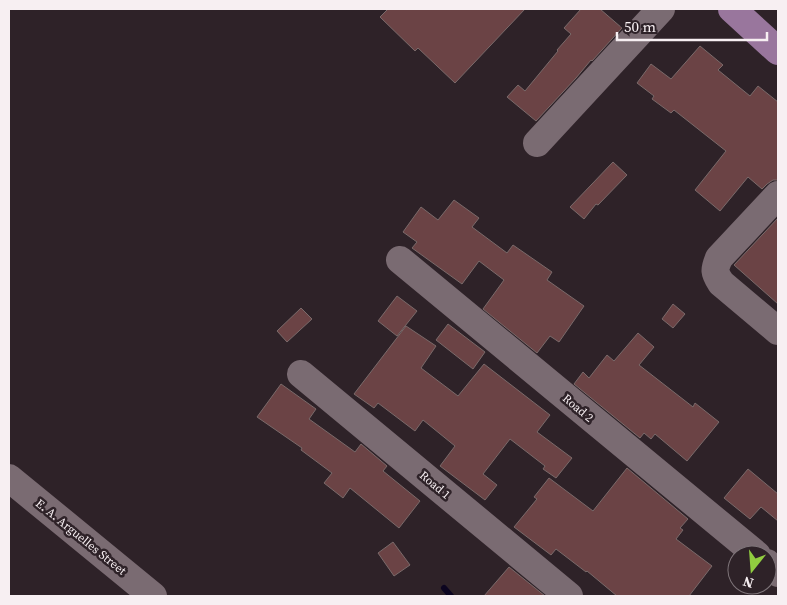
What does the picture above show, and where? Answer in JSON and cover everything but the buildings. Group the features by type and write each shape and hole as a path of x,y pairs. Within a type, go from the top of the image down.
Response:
{"main road":[{"path":"732,9 778,51"}],"street":[{"path":"537,143 661,9"},
{"path":"778,195 719,258 715,274 721,282 778,331"},
{"name":"Road 2","path":"400,260 745,545"},
{"name":"Road 1","path":"301,374 569,596"},
{"name":"E. A. Arguelles Street","path":"9,478 152,596"}],"waterway":[{"path":"444,588 451,596"}]}
